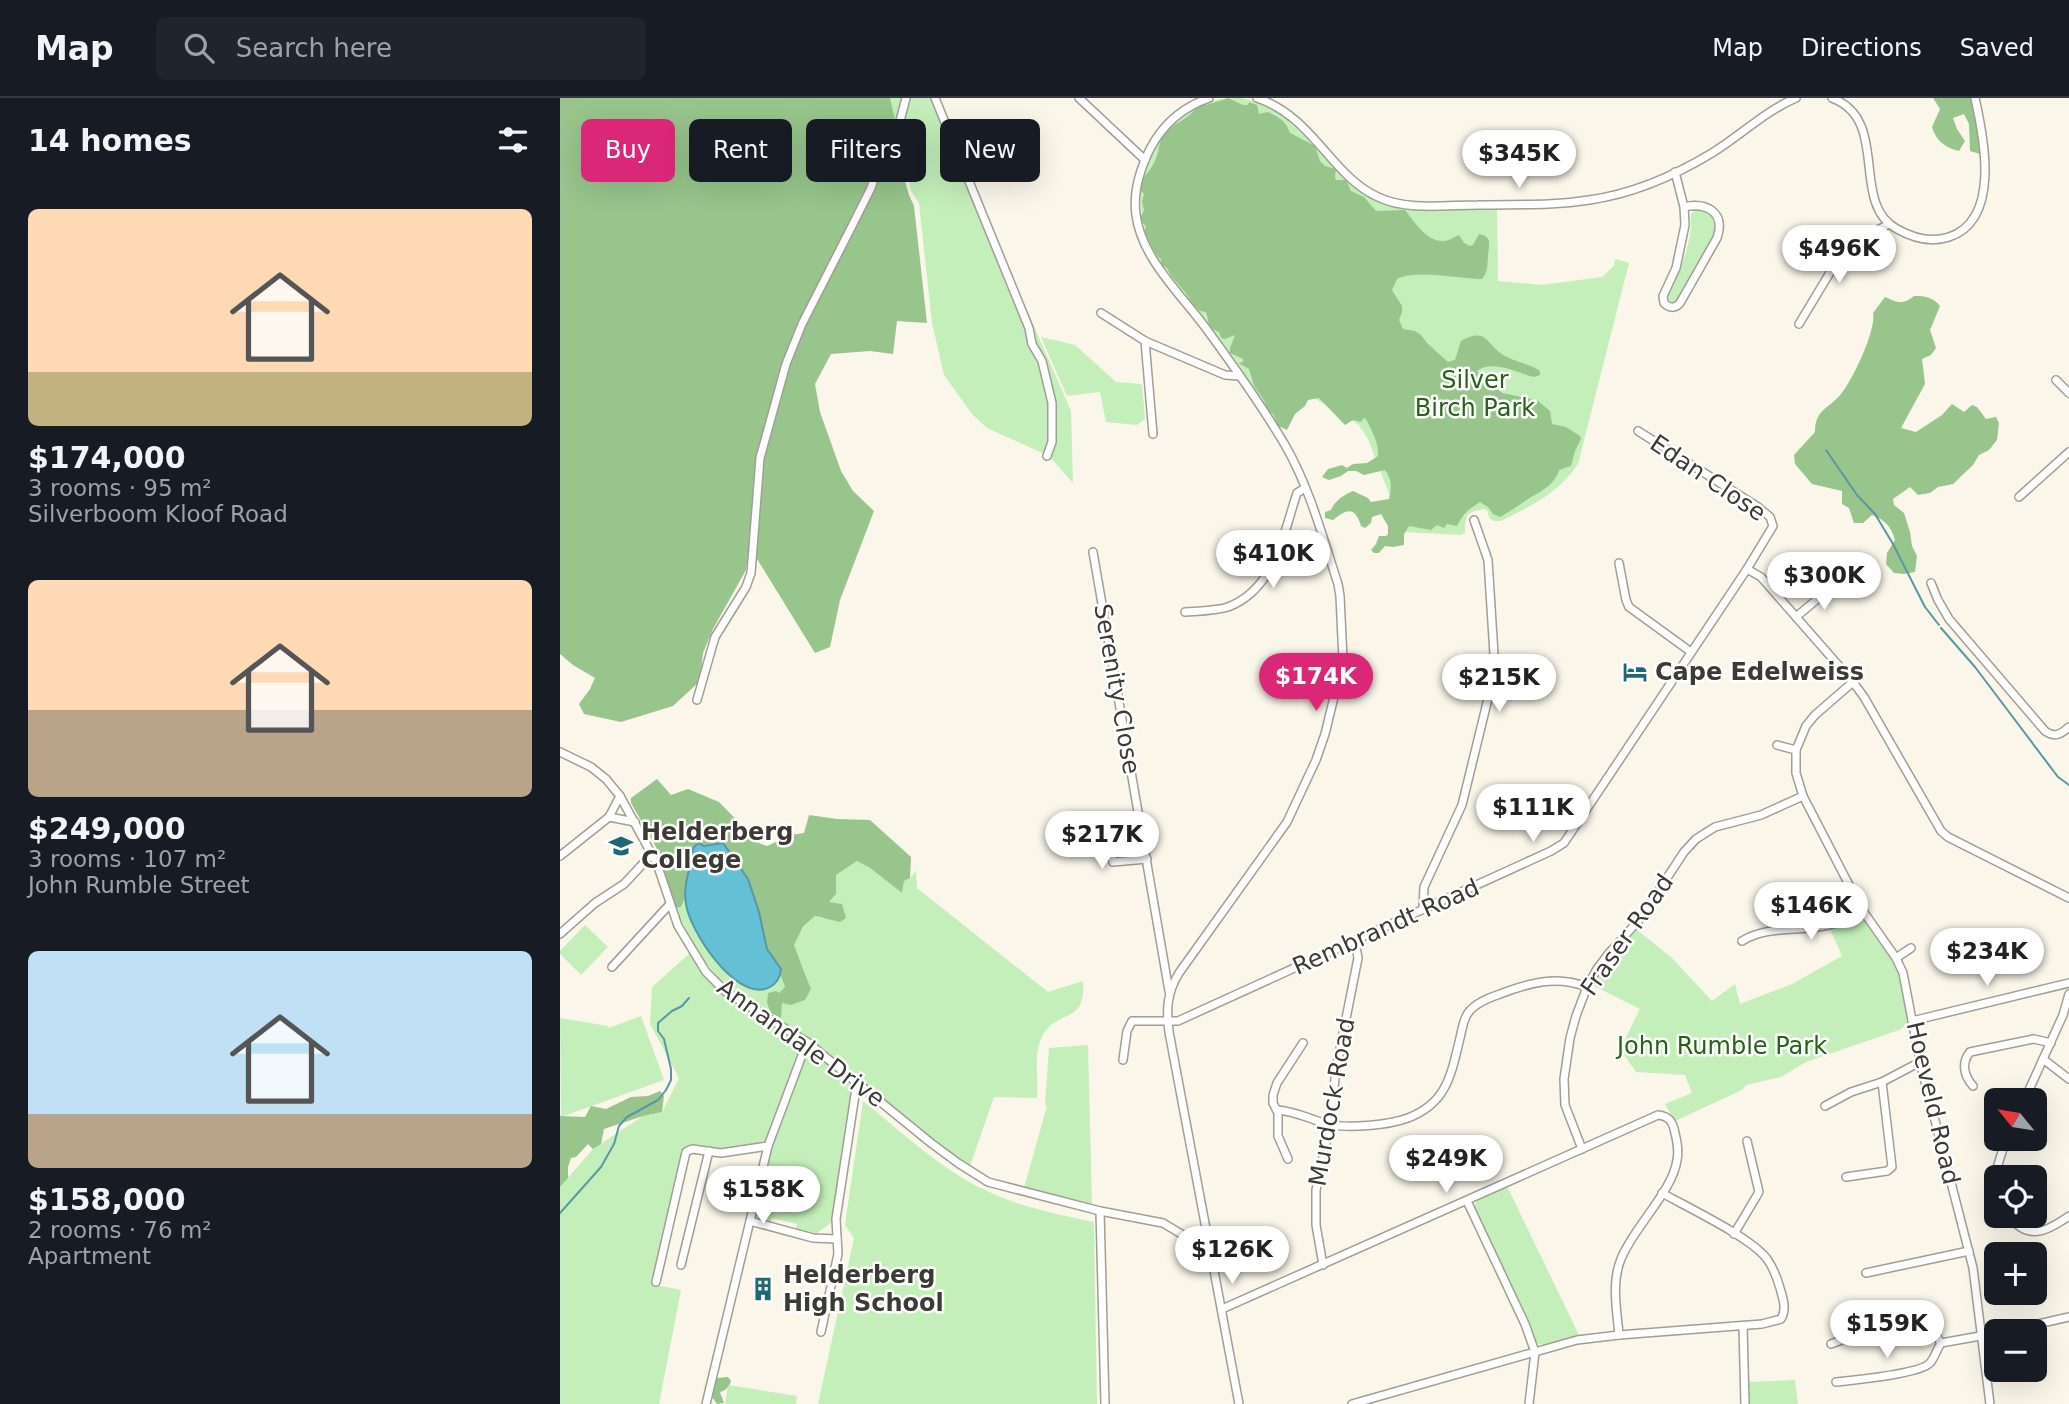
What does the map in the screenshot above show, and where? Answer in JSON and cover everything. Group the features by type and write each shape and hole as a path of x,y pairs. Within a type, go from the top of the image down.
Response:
{"street":[{"path":"697,700 715,637 746,587 751,573 760,458 786,364 813,302 865,200 878,167 895,140 906,98"},
{"path":"935,98 1028,328 1032,344 1042,361 1052,403 1052,442 1046,456"},
{"path":"1079,98 1145,160"},
{"path":"1169,992 1179,973 1287,822 1317,760 1343,660 1340,596 1297,467 1240,376 1167,278 1146,246 1140,230 1136,204 1138,181 1145,160 1168,122 1184,110 1209,98"},
{"path":"1256,98 1275,105 1297,121 1357,184 1380,198 1395,203 1444,205 1574,202 1620,194 1675,173 1712,153 1796,98"},
{"path":"1832,98 1847,107 1862,130 1867,144 1876,205 1881,215 1889,224 1917,237 1939,239 1957,233 1973,219 1982,200 1985,179 1983,147 1975,98"},
{"path":"1675,173 1684,207 1684,229 1674,273 1662,298 1664,303 1671,307 1680,303 1720,228 1716,215 1707,208 1699,205 1684,207"},
{"path":"1799,324 1843,251 1889,224"},
{"path":"1101,313 1145,341 1224,375 1240,376"},
{"path":"1145,341 1153,434"},
{"path":"2056,380 2069,393"},
{"name":"Edan Close","path":"1638,431 1758,507 1772,519 1772,528"},
{"path":"2019,497 2069,452"},
{"path":"1185,612 1228,607 1245,598 1257,587 1276,559 1297,493 1305,488"},
{"path":"1423,909 1424,887 1462,804 1496,670 1489,560 1474,520"},
{"name":"Rembrandt Road","path":"1123,1060 1125,1036 1131,1021 1178,1021 1551,851 1563,843 1772,528"},
{"name":"Serenity Close","path":"1093,552 1169,992 1168,1021 1203,1220 1202,1240"},
{"path":"1619,563 1629,607 1691,652"},
{"path":"1747,569 1761,577 1864,696 1941,831 2069,898"},
{"path":"1931,583 1949,620 2045,731 2056,735 2069,727"},
{"path":"1796,617 1834,585"},
{"path":"1935,594 1942,588"},
{"path":"1777,745 1796,750 1810,720 1853,682"},
{"name":"Hoeveld Road","path":"1796,750 1796,772 1803,796 1861,908 1896,958 1903,973 1920,1062 1973,1268 1990,1404"},
{"name":"Annandale Drive","path":"561,754 592,767 620,796 652,853 678,926 692,952 726,992 807,1042 931,1143 988,1182 1100,1211 1163,1223 1184,1235 1202,1240"},
{"path":"560,856 609,817 620,796"},
{"name":"Fraser Road","path":"1582,1149 1567,1114 1564,1087 1570,1038 1587,987 1609,953 1640,919 1684,852 1696,839 1715,827 1761,815 1803,796"},
{"path":"609,817 635,822"},
{"path":"1105,823 1113,862 1147,859"},
{"path":"560,934 595,903 624,884 652,853"},
{"path":"612,967 670,904"},
{"path":"1742,941 1761,932 1808,929 1832,924 1861,908"},
{"name":"Murdock Road","path":"1323,1265 1317,1238 1315,1202 1330,1124 1336,1069 1358,958 1354,941"},
{"path":"1896,958 1911,948"},
{"path":"1277,1110 1330,1124 1385,1124 1409,1118 1428,1108 1448,1083 1463,1024 1468,1013 1476,1006 1489,998 1537,981 1573,982 1587,987"},
{"path":"1912,1021 2069,983"},
{"path":"2030,1088 2063,1015 2069,994"},
{"path":"2063,1015 2069,1008"},
{"path":"1973,1086 1966,1076 1965,1062 1968,1054 1973,1051 2034,1039 2051,1043"},
{"path":"706,1404 768,1146 807,1042"},
{"path":"1288,1159 1278,1136 1277,1110 1273,1103 1274,1090 1303,1043"},
{"path":"2043,1059 2069,1079"},
{"path":"1825,1106 1852,1092 1882,1082 1920,1062"},
{"path":"821,1332 838,1254 837,1226 858,1082"},
{"path":"1846,1177 1881,1173 1892,1167 1882,1082"},
{"path":"1278,1121 1295,1115"},
{"path":"1223,1310 1658,1115 1668,1118 1674,1129 1678,1157 1673,1173 1626,1249 1617,1271 1615,1295 1619,1335"},
{"path":"1734,1234 1759,1192 1748,1141"},
{"path":"656,1282 685,1154 692,1149 721,1153 768,1146"},
{"path":"681,1265 709,1151"},
{"path":"1352,1404 1577,1340 1779,1321 1783,1315 1784,1303 1768,1260 1759,1250 1662,1192"},
{"path":"1467,1200 1525,1324 1535,1352 1529,1404"},
{"path":"1100,1211 1105,1404"},
{"path":"2047,1227 2069,1216"},
{"path":"750,1221 813,1238 837,1239"},
{"path":"822,1237 837,1226"},
{"path":"2019,1228 2029,1233 2046,1228"},
{"path":"1202,1240 1214,1268 1239,1404"},
{"path":"1866,1273 1969,1251"},
{"path":"1830,1344 1916,1313 1924,1317 1941,1343"},
{"path":"2047,1322 2069,1317"},
{"path":"1743,1326 1745,1404"},
{"path":"1941,1343 1983,1336"},
{"path":"1836,1382 1925,1367 1941,1343"}],"green space":[{"path":"560,98 890,98 895,119 806,119 806,182 905,182 914,206 927,323 897,321 893,354 870,351 831,354 815,384 820,412 841,471 853,491 874,511 840,600 830,647 815,653 754,554 748,553 746,570 713,629 703,653 700,681 673,706 621,722 584,714 579,704 595,678 560,654"},
{"path":"890,98 934,98 943,119 940,119 940,182 971,182 1071,411 1073,483 1049,456 987,428 972,414 944,375 932,323 919,203 911,191 909,182 926,182 926,119 893,119"},
{"name":"Silver Birch Park","path":"1228,98 1243,105 1248,105 1249,102 1257,105 1259,114 1268,112 1282,120 1290,133 1315,146 1320,161 1325,166 1336,169 1336,180 1346,180 1351,191 1364,197 1376,211 1405,210 1421,230 1438,240 1446,241 1459,235 1464,243 1470,246 1479,234 1487,237 1487,267 1482,279 1416,275 1397,279 1392,290 1402,306 1399,320 1403,329 1421,335 1448,362 1455,360 1461,341 1477,336 1486,339 1505,356 1540,371 1540,375 1534,377 1490,366 1477,371 1502,393 1537,400 1550,411 1552,424 1566,427 1580,436 1571,466 1559,470 1554,480 1545,488 1500,517 1480,502 1462,517 1457,526 1447,524 1444,528 1437,525 1431,530 1409,526 1404,534 1404,545 1385,546 1379,553 1371,550 1379,536 1388,534 1388,526 1381,514 1372,517 1371,523 1365,528 1350,511 1333,520 1325,518 1325,512 1353,491 1371,502 1389,499 1391,484 1385,470 1364,475 1348,471 1329,480 1322,477 1328,469 1367,463 1378,456 1376,442 1366,419 1361,422 1353,420 1345,425 1319,398 1308,400 1295,414 1287,430 1278,426 1254,386 1249,369 1239,363 1243,362 1243,359 1230,353 1235,335 1221,338 1219,332 1210,326 1206,312 1200,311 1193,304 1167,268 1161,264 1161,259 1144,233 1146,226 1141,222 1144,194 1140,190 1140,181 1153,164 1163,136 1196,107"},
{"name":"Silver Birch Park","path":"1242,98 1267,107 1289,121 1358,189 1380,202 1422,209 1497,208 1498,281 1542,285 1602,277 1614,266 1615,259 1629,263 1578,464 1553,491 1501,521 1490,519 1487,510 1473,511 1465,522 1465,533 1461,535 1404,532 1368,439 1358,424 1312,397 1277,423 1228,349 1159,261 1142,217 1141,192 1146,167 1163,134 1180,117 1198,106 1218,100"},
{"path":"1933,98 1973,98 1980,154 1970,151 1969,124 1964,114 1953,118 1965,141 1959,151 1939,140 1932,127 1940,109"},
{"path":"1697,209 1714,215 1718,230 1677,303 1672,303 1666,297 1682,264 1690,237 1691,215"},
{"path":"1914,296 1928,298 1940,306 1930,330 1936,348 1931,355 1922,359 1925,384 1901,428 1916,432 1942,415 1952,404 1964,412 1972,405 1977,407 1986,419 1996,417 1999,423 1997,440 1989,450 1979,455 1973,465 1953,484 1918,495 1910,487 1893,499 1894,505 1904,513 1917,556 1915,572 1904,574 1894,573 1886,564 1887,553 1895,540 1887,524 1872,515 1863,523 1854,523 1849,508 1842,504 1842,491 1812,484 1795,464 1794,455 1815,432 1817,418 1841,394 1851,378 1868,342 1873,313 1885,297 1900,302"},
{"path":"1041,337 1075,345 1116,382 1142,384 1145,419 1137,425 1106,422 1100,392 1067,396"},
{"path":"657,779 671,795 688,789 719,802 759,843 767,846 791,835 804,833 809,815 870,820 911,857 910,878 904,881 902,893 857,861 836,875 836,894 829,902 842,904 846,918 840,922 815,916 803,927 794,945 811,989 805,1000 791,1005 782,1003 781,1018 771,1013 767,1003 768,993 779,993 785,987 781,969 767,949 748,879 723,843 692,860 681,907 676,908 670,901 662,878 661,856 631,803 631,798"},
{"path":"857,861 902,893 904,880 916,871 917,888 1048,992 1083,981 1083,995 1076,1010 1050,1026 1040,1040 1037,1056 1037,1098 994,1097 969,1169 779,1022 780,1019 746,1000 719,979 688,934 676,908 681,907 685,900 704,944 721,968 777,982 780,974 785,987 769,1006 771,1013 782,1010 782,1002 811,989 793,945 804,927 815,916 823,919 828,903 836,894 836,875"},
{"name":"John Rumble Park","path":"1855,915 1864,916 1895,967 1904,993 1908,1024 1899,1030 1806,1062 1781,1077 1746,1085 1742,1090 1675,1121 1665,1104 1692,1093 1685,1075 1636,1072 1620,1049 1640,1009 1592,985 1610,958 1636,929 1673,959 1712,1001 1735,984 1740,1004 1792,984 1842,956 1830,929"},
{"path":"585,925 608,947 581,975 560,951"},
{"path":"690,953 704,973 803,1043 768,1142 741,1150 690,1148 680,1163 652,1284 681,1290 659,1404 560,1404 560,1187 593,1149 643,1116 662,1112 679,1078 650,1024 652,987"},
{"path":"641,1016 664,1080 561,1117 560,1018 609,1028"},
{"path":"1088,1045 1092,1204 1024,1188 1047,1106 1049,1048"},
{"path":"807,1047 853,1085 835,1211 832,1222 815,1235 796,1230 797,1224 771,1218 770,1224 756,1219 754,1212 771,1147"},
{"path":"660,1091 664,1096 662,1112 604,1129 601,1144 593,1149 588,1144 576,1157 571,1158 568,1178 560,1187 560,1116 585,1117 591,1106 606,1109 631,1097 648,1096"},
{"path":"863,1101 952,1172 968,1181 998,1196 1025,1205 1094,1222 1097,1404 818,1404 854,1238 845,1225"},
{"path":"1507,1186 1579,1335 1544,1345 1535,1340 1475,1209 1478,1200"},
{"path":"728,1377 731,1381 729,1385 720,1392 724,1403 717,1404 710,1394 714,1382 717,1378"},
{"path":"1795,1380 1798,1404 1749,1404 1749,1382"},
{"path":"728,1385 797,1396 796,1404 725,1404"}],"water":[{"path":"699,843 704,846 723,843 748,879 767,949 781,969 776,982 769,988 753,989 727,973 704,945 689,916 686,882 692,851"}],"waterway":[{"path":"1826,450 1857,495 1875,514 1925,607 1939,625"},
{"path":"1941,628 1975,667 2058,777 2069,785"},
{"path":"560,1213 601,1167 614,1144 619,1126 627,1117 658,1100 666,1090 671,1080 671,1069 664,1039 658,1031 658,1023 689,998"}],"place":[{"name":"Cape Edelweiss","path":"1635,672"},
{"name":"Helderberg College","path":"621,846"},
{"name":"Helderberg High School","path":"763,1289"}]}
